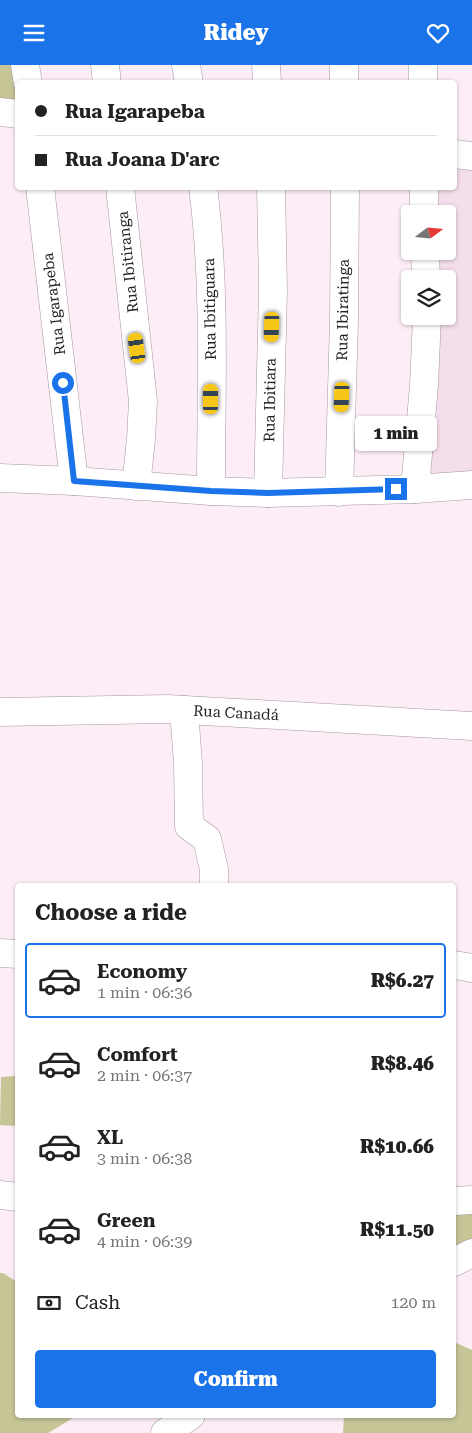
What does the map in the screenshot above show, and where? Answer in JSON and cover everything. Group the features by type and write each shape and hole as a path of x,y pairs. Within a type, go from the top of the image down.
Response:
{"street":[{"path":"25,65 28,80"},
{"path":"105,65 107,80"},
{"path":"186,65 188,80"},
{"path":"266,65 267,80"},
{"path":"344,65 344,80"},
{"path":"423,65 423,80"},
{"path":"0,112 15,114"},
{"path":"457,154 472,156"},
{"name":"Rua Igarapeba","path":"40,190 74,481"},
{"name":"Rua Ibitiranga","path":"120,190 143,401 136,486"},
{"name":"Rua Ibitiguara","path":"203,190 211,317 211,491"},
{"name":"Rua Ibitiara","path":"268,493 273,290 271,190"},
{"name":"Rua Ibiratinga","path":"339,491 344,321 345,190"},
{"path":"424,190 424,205"},
{"path":"415,489 424,385 426,325"},
{"path":"0,478 268,493 415,489 472,485"},
{"name":"Rua Canadá","path":"0,712 167,709 472,726"},
{"path":"184,710 188,763 189,826 207,839 214,869 214,883"},
{"path":"0,953 15,953"},
{"path":"456,965 472,968"},
{"path":"0,1195 15,1197"},
{"path":"456,1201 472,1200"},
{"path":"456,1261 472,1253"},
{"path":"165,1433 187,1418"}],"shaded area":[{"path":"0,65 14,65 16,80 15,107 0,104"},
{"path":"457,166 472,168 472,478 419,479 430,325 456,325 456,270 430,270 430,260 456,260 456,205 430,205 430,190 457,190"},
{"path":"15,1076 15,1126 0,1125 1,1077"},
{"path":"472,1204 472,1250 456,1257 456,1207"},
{"path":"0,1273 3,1273 15,1281 15,1418 73,1418 48,1433 0,1433"},
{"path":"456,1343 472,1350 472,1433 343,1433 344,1418 456,1418"}],"route":[{"path":"63,383 74,481 211,491 268,493 396,489"}]}
